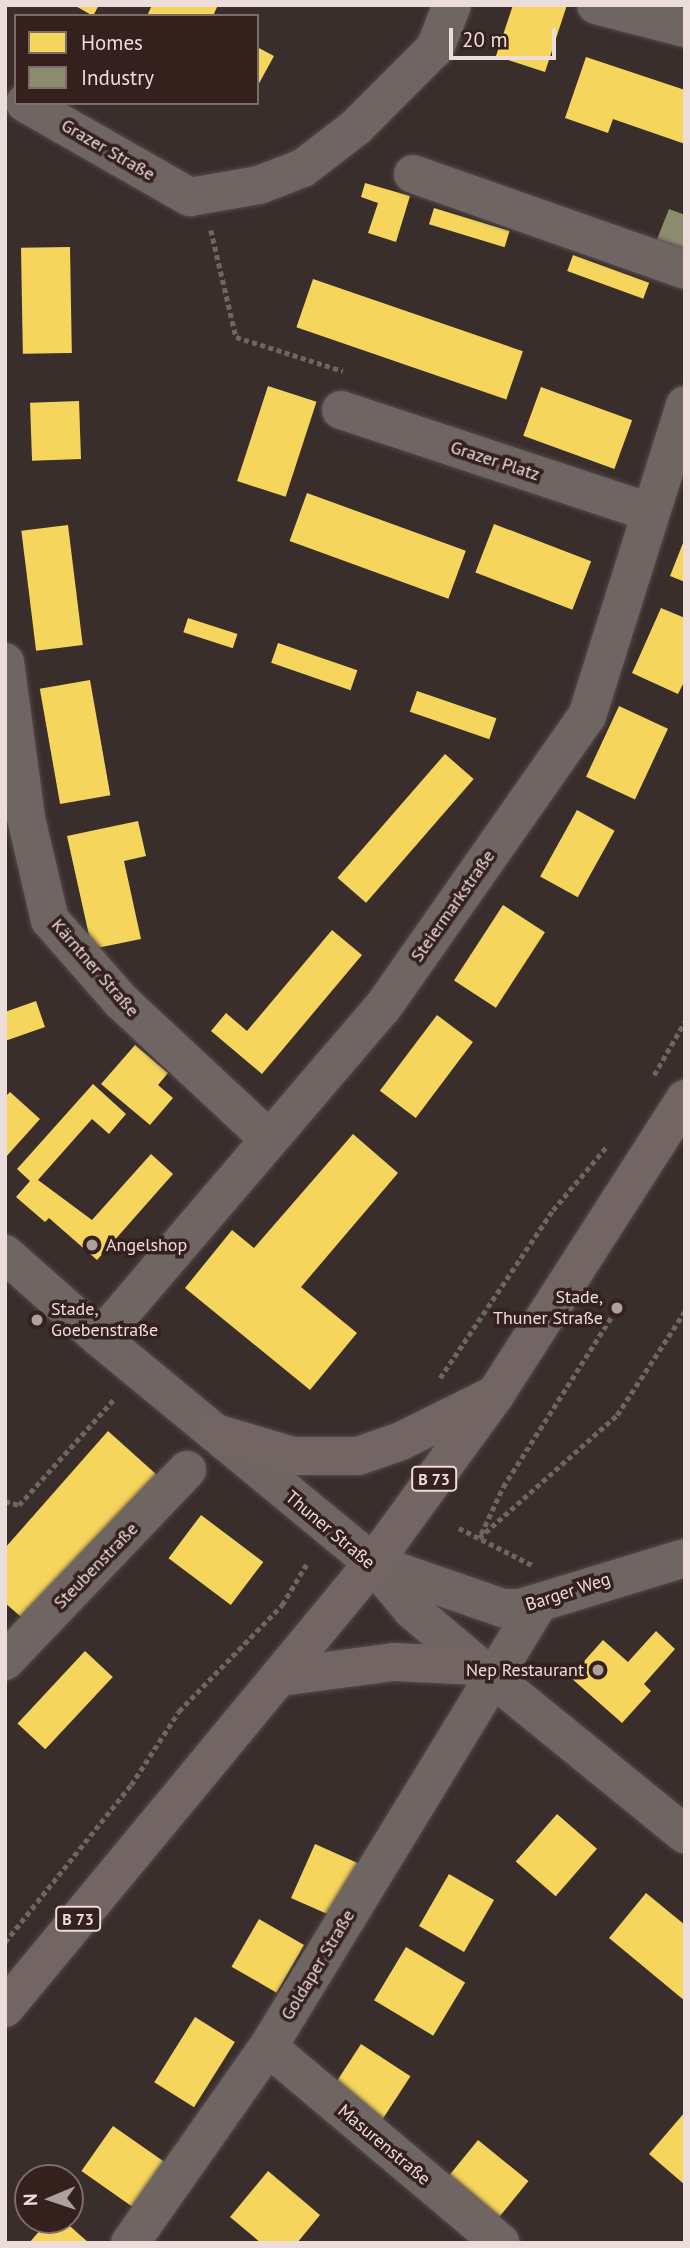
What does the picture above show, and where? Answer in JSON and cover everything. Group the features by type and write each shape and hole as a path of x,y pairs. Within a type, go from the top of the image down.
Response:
{"main road":[{"name":"B 73","path":"5,2008 373,1563 495,1395 606,1228 685,1099"},
{"path":"215,1433 293,1456 358,1456 399,1443 495,1395"},
{"path":"280,1677 394,1662 486,1672"}],"street":[{"name":"Grazer Straße","path":"29,105 190,197 259,185 303,168 355,128 435,48 452,5"},
{"path":"596,5 685,28"},
{"path":"413,174 685,270"},
{"name":"Steiermarkstraße","path":"100,1338 383,1007 586,716 685,405"},
{"name":"Grazer Platz","path":"341,410 649,512"},
{"name":"Kärntner Straße","path":"5,662 26,818 50,920 121,1001 269,1139"},
{"name":"Thuner Straße","path":"5,1254 100,1338 373,1563 412,1610 685,1834"},
{"name":"Steubenstraße","path":"5,1661 187,1470"},
{"name":"Barger Weg","path":"373,1563 502,1608 537,1606 578,1588 685,1558"},
{"name":"Goldaper Straße","path":"130,2243 268,2047 486,1672 537,1606"},
{"name":"Masurenstraße","path":"268,2047 501,2243"}],"path":[{"path":"217,239 236,337 353,374 341,410"},
{"path":"652,1077 685,1021"},
{"path":"432,1389 554,1210 611,1140"},
{"path":"479,1538 503,1487 617,1308"},
{"path":"479,1538 617,1415 685,1311"},
{"path":"5,1501 19,1505 139,1370"},
{"path":"459,1528 578,1588"},
{"path":"5,1942 131,1785 179,1711 282,1605 306,1565"}],"building: Homes":[{"path":"74,5 99,5 94,14"},
{"path":"152,5 218,5 214,14 148,14"},
{"path":"513,5 567,5 545,72 496,56"},
{"path":"259,48 274,56 259,83"},
{"path":"586,57 685,90 685,144 613,119 608,133 565,118"},
{"path":"365,183 410,196 396,242 368,233 378,203 361,197"},
{"path":"434,208 510,231 505,247 429,224"},
{"path":"70,247 72,353 23,354 21,248"},
{"path":"573,255 649,283 643,299 567,271"},
{"path":"313,279 523,351 506,399 296,327"},
{"path":"268,386 317,402 286,497 237,481"},
{"path":"541,387 632,420 614,469 523,436"},
{"path":"79,401 81,459 32,461 30,403"},
{"path":"307,493 466,551 448,599 290,541"},
{"path":"494,524 591,561 572,610 475,573"},
{"path":"68,525 83,645 36,651 21,531"},
{"path":"685,538 685,582 670,576"},
{"path":"661,608 685,618 685,680 678,694 632,673"},
{"path":"188,618 237,634 233,648 183,632"},
{"path":"278,643 357,670 351,690 271,663"},
{"path":"90,680 110,795 60,804 40,689"},
{"path":"417,691 496,718 489,739 410,712"},
{"path":"619,706 668,729 635,800 586,777"},
{"path":"445,754 474,779 366,903 337,878"},
{"path":"577,810 615,831 578,897 540,876"},
{"path":"138,821 146,856 124,861 141,939 92,949 67,836"},
{"path":"503,905 545,932 496,1008 454,980"},
{"path":"332,930 362,955 262,1074 211,1031 226,1013 247,1031"},
{"path":"36,1001 45,1027 5,1041 5,1012"},
{"path":"437,1015 473,1042 416,1118 380,1091"},
{"path":"135,1045 168,1073 158,1085 173,1098 150,1125 101,1084"},
{"path":"93,1084 126,1114 109,1134 92,1119 38,1180 92,1220 151,1154 173,1174 97,1260 49,1218 45,1222 16,1197 30,1181 17,1169"},
{"path":"10,1092 40,1119 5,1158 5,1097"},
{"path":"353,1134 398,1173 301,1287 357,1333 310,1390 185,1288 232,1230 254,1248"},
{"path":"108,1431 157,1475 27,1622 5,1603 5,1548"},
{"path":"201,1515 263,1562 231,1605 169,1558"},
{"path":"656,1631 675,1649 644,1684 651,1691 622,1723 570,1677 603,1640 628,1662"},
{"path":"85,1651 113,1677 45,1749 17,1723"},
{"path":"557,1814 597,1849 556,1896 516,1862"},
{"path":"315,1844 360,1864 336,1918 291,1898"},
{"path":"449,1874 494,1900 464,1952 419,1926"},
{"path":"646,1893 685,1925 685,2001 609,1938"},
{"path":"259,1919 304,1945 277,1993 232,1967"},
{"path":"406,1947 465,1983 433,2036 374,2000"},
{"path":"195,2017 235,2042 194,2107 154,2082"},
{"path":"361,2044 410,2076 383,2119 333,2087"},
{"path":"685,2112 685,2185 649,2154"},
{"path":"113,2126 167,2164 136,2209 84,2173 84,2167"},
{"path":"478,2140 529,2181 497,2220 447,2179"},
{"path":"268,2171 320,2215 297,2243 261,2243 230,2217"},
{"path":"37,2234 79,2234 89,2243 29,2243"}],"building: Industry":[{"path":"669,209 685,215 685,265 652,252"}],"place":[{"name":"Angelshop","path":"92,1245"},
{"name":"Stade, Thuner Straße","path":"617,1308"},
{"name":"Stade, Goebenstraße","path":"37,1320"},
{"name":"Nep Restaurant","path":"598,1670"}]}
